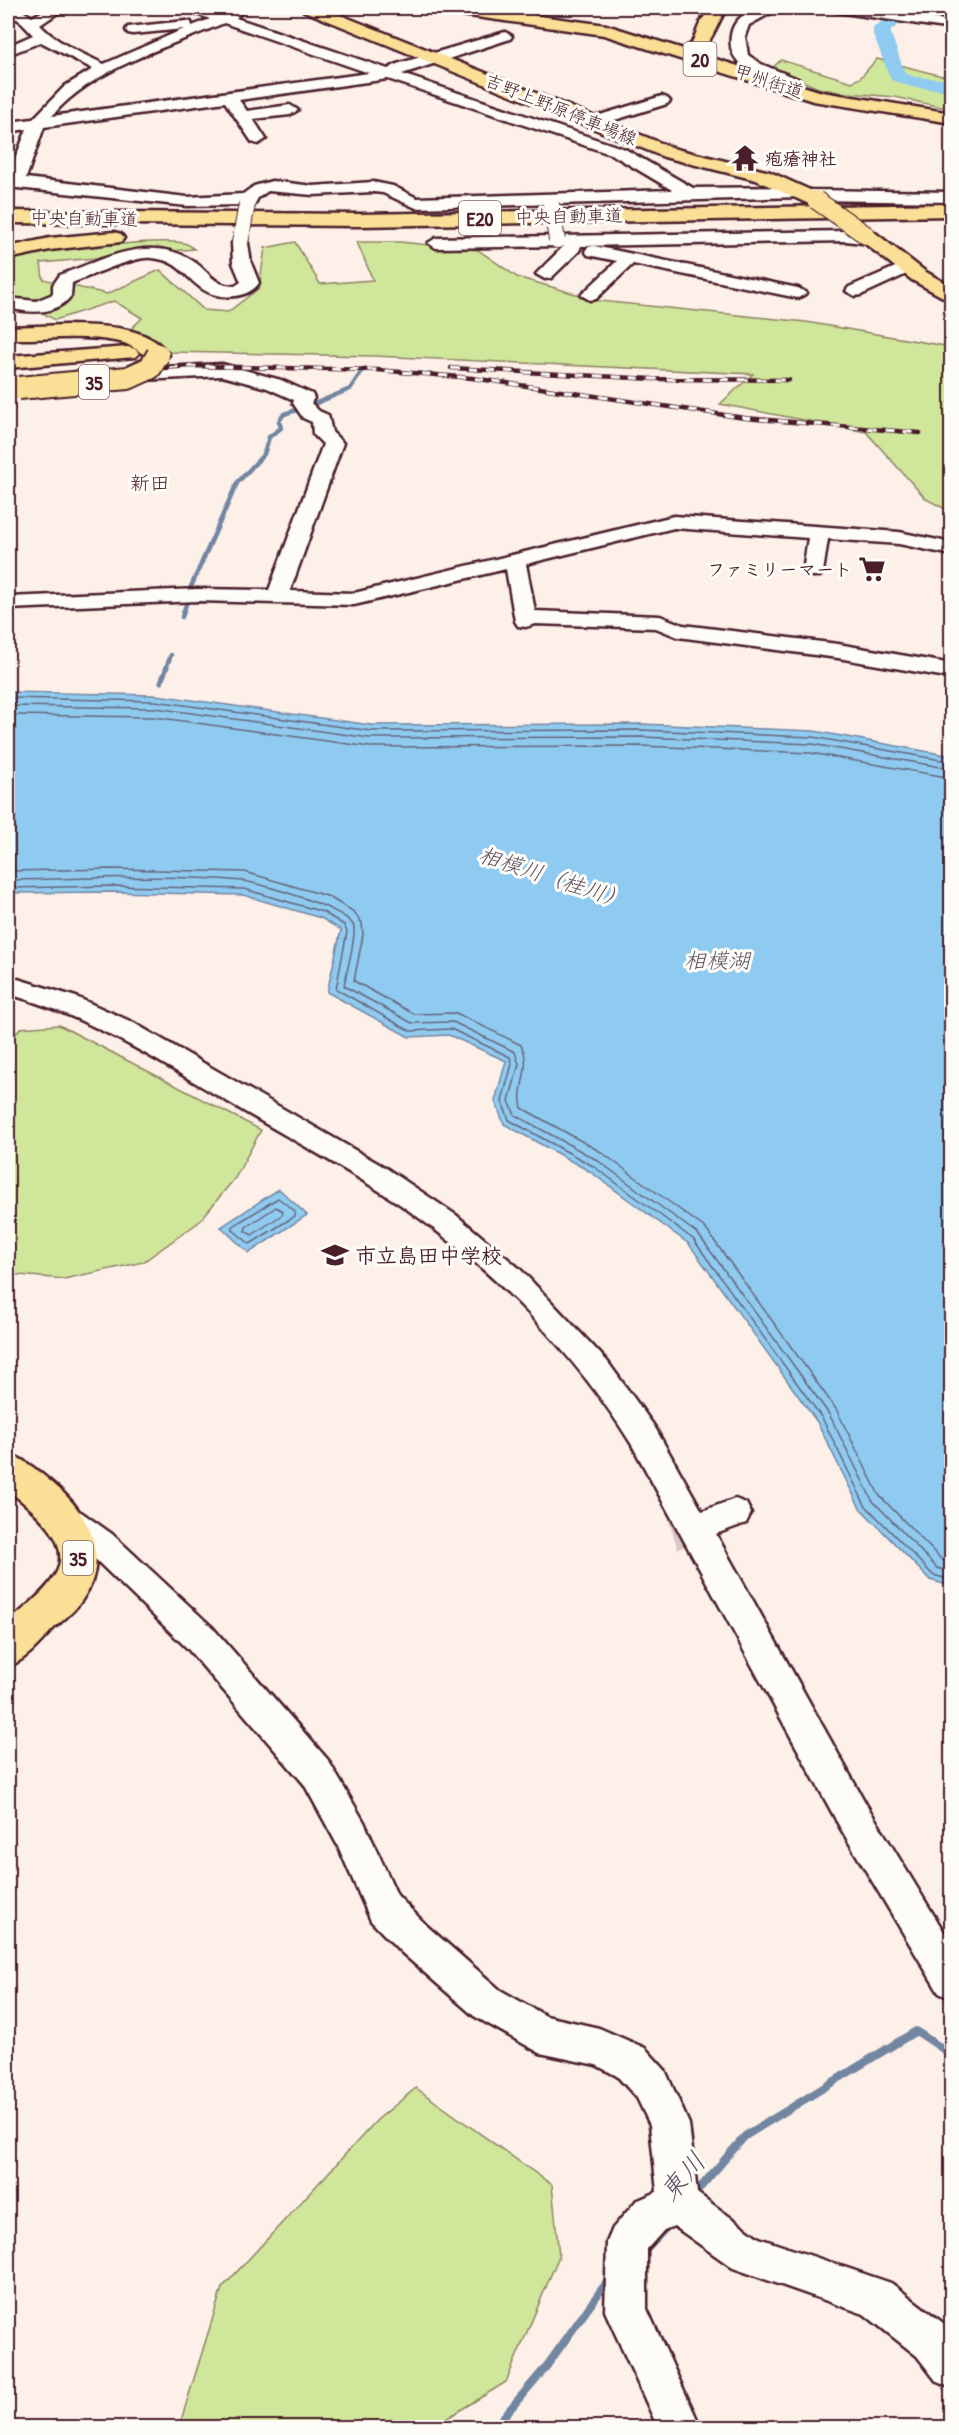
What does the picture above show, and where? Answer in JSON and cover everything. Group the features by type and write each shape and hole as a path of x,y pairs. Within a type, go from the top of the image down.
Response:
{"main road":[{"name":"吉野上野原停車場線","path":"310,8 670,153 763,176 809,196 868,237"},
{"name":"甲州街道","path":"448,8 586,26 686,54 790,89 850,103 951,118"},
{"path":"686,54 699,46 709,21 719,8"},
{"path":"8,202 38,200 189,210 312,214 600,216"},
{"name":"中央自動車道","path":"8,217 359,220 951,210"},
{"name":"中央自動車道","path":"8,225 163,228 466,226 951,218"},
{"path":"8,253 36,246 90,239 316,234 466,226"},
{"path":"868,237 907,267 951,296"},
{"name":"35","path":"8,333 126,335 155,350 153,366 144,373 128,378 11,388"},
{"path":"8,362 155,350"},
{"name":"35","path":"8,1469 70,1522 79,1551 75,1577 57,1602 8,1649"}],"street":[{"path":"31,24 58,8"},
{"path":"193,8 226,17 619,152 689,193 699,194"},
{"path":"247,202 132,197 12,182 37,123 70,89 104,69 249,8"},
{"path":"773,8 748,17 738,31 736,46 741,58 748,64 794,82 790,89"},
{"path":"837,8 905,20 951,25"},
{"path":"8,16 21,14 42,36 59,48 104,69"},
{"path":"133,30 186,25"},
{"path":"8,51 42,36"},
{"path":"8,127 391,74 402,67 505,36"},
{"path":"229,96 258,140"},
{"path":"592,122 662,101"},
{"path":"243,116 290,110"},
{"path":"8,303 24,306 49,305 62,296 62,285 66,279 143,252 154,252 182,260 205,284 214,289 237,291 250,283 242,263 240,243 247,202 260,188 284,186 314,190 377,187 395,191 407,201 416,203 551,202 699,194 951,197"},
{"path":"551,202 565,243"},
{"path":"436,243 868,237"},
{"path":"565,243 798,293"},
{"path":"545,274 565,243"},
{"path":"590,295 630,258"},
{"path":"855,291 907,267"},
{"path":"11,388 169,371 222,370 274,384 305,398 302,404 313,418 321,419 323,434 333,443 277,597"},
{"path":"8,603 198,595 354,599 674,522 899,538 951,549"},
{"path":"813,572 819,531"},
{"path":"515,560 526,619 660,622 678,631 838,651 951,671"},
{"path":"8,985 76,1005 134,1033 368,1170 411,1197 464,1237 522,1286 549,1315 623,1405 728,1586 864,1838 951,1980"},
{"path":"70,1522 101,1544 200,1638 316,1772 351,1834 384,1908 414,1938 487,2003 540,2034 599,2047 631,2062 651,2084 669,2124 678,2204 747,2254 876,2298 932,2341 951,2367"},
{"path":"678,2204 650,2215 627,2242 626,2311 680,2427"}],"green space":[{"path":"877,59 942,76 951,73 951,109 895,97 818,88 772,68 781,60 852,82 860,78"},
{"path":"175,242 187,244 194,249 41,263 43,279 107,294 160,270 204,310 228,312 259,288 265,248 295,242 320,284 373,280 357,242 400,242 478,250 517,277 600,301 806,322 951,347 951,512 926,499 866,432 720,404 753,374 375,356 168,352 158,341 129,331 142,318 114,301 55,320 12,295 8,295 8,259 99,246"},
{"path":"59,1025 261,1130 235,1178 199,1222 143,1262 64,1279 8,1274 8,1044 20,1028"},
{"path":"416,2088 552,2185 559,2256 506,2382 433,2427 179,2427 222,2288 377,2120"}],"water":[{"name":"相模湖","path":"8,692 156,695 371,725 641,724 814,731 951,756 951,1586 930,1580 860,1508 817,1422 689,1244 589,1171 504,1124 495,1101 506,1061 449,1035 409,1037 327,992 341,930 321,918 243,895 113,892 8,893"},
{"path":"279,1189 307,1215 249,1253 221,1227"}],"waterway":[{"path":"886,8 890,12 890,25 882,27 882,34 897,76 912,82 952,86"},
{"path":"314,404 350,389 362,371"},
{"path":"190,589 237,483 264,454 269,437 281,428 279,421 284,414 297,410"},
{"path":"182,617 187,601"},
{"path":"166,668 171,655"},
{"path":"161,682 167,667"},
{"name":"東川","path":"693,2196 745,2136 916,2031 952,2055"},
{"name":"東川","path":"643,2252 665,2229"},
{"name":"東川","path":"494,2428 546,2367 609,2279"}],"tunnel":[{"path":"673,1534 709,1522"}],"railway":[{"path":"8,381 189,366 377,370 472,378 745,418 920,433"},
{"path":"451,368 653,379 789,380"}],"place":[{"name":"疱瘡神社","path":"745,158"},
{"name":"ファミリーマート","path":"872,569"},
{"name":"市立島田中学校","path":"335,1255"}],"district":[{"name":"新田","path":"150,482"}],"water label":[{"name":"相模川（桂川）","path":"553,877"}]}
